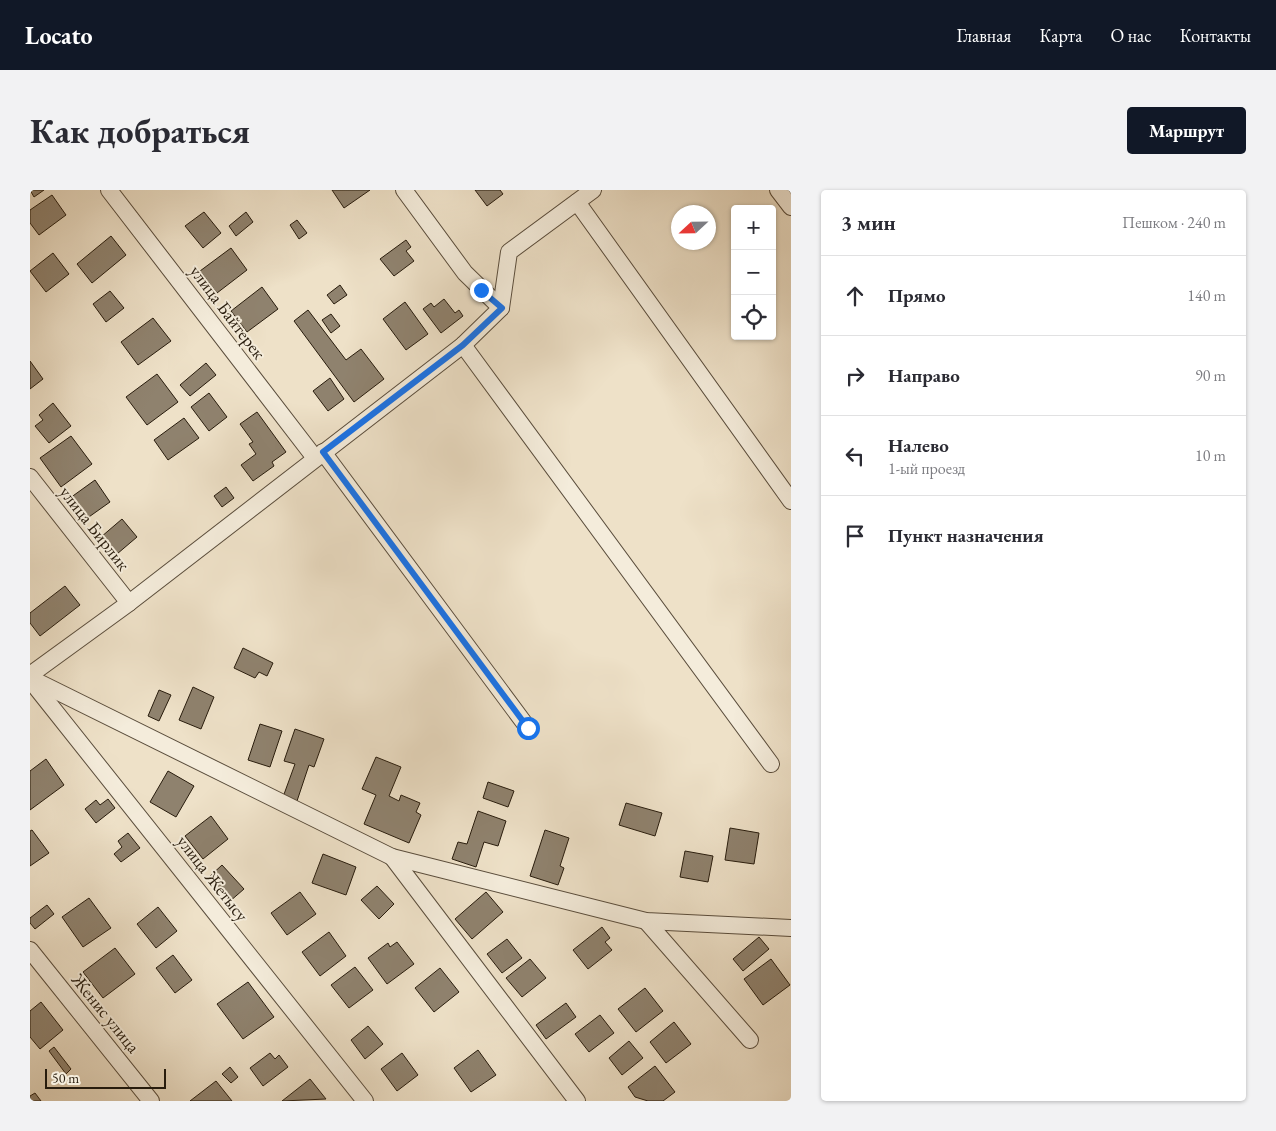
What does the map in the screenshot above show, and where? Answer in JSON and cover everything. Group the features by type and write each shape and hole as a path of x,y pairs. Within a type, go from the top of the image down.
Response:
{"street":[{"name":"улица Байтерек","path":"109,190 319,455 528,728"},
{"path":"404,190 465,272 502,308"},
{"path":"593,190 509,252 502,308 463,345 30,678 392,857 646,921 791,928"},
{"path":"778,190 791,207"},
{"path":"577,202 791,501"},
{"path":"463,345 771,764"},
{"name":"улица Бирлик","path":"30,477 128,604"},
{"name":"улица Жетысу","path":"30,678 365,1101"},
{"path":"392,857 577,1101"},
{"path":"646,921 750,1040"},
{"name":"Женис улица","path":"30,950 151,1101"}],"building":[{"path":"30,190 44,190 34,197"},
{"path":"332,190 370,190 344,208"},
{"path":"475,190 500,190 503,194 487,206"},
{"path":"52,195 66,215 39,235 30,223 30,210"},
{"path":"204,212 221,233 203,248 185,226"},
{"path":"246,212 253,222 236,236 229,226"},
{"path":"297,220 307,233 299,239 290,225"},
{"path":"111,236 126,255 92,283 77,264"},
{"path":"406,240 411,247 406,251 414,261 394,276 380,259"},
{"path":"231,248 247,270 217,293 200,271"},
{"path":"53,253 69,274 46,292 30,271"},
{"path":"340,285 347,295 334,304 327,295"},
{"path":"262,287 278,309 247,332 231,311"},
{"path":"110,291 124,308 106,322 93,304"},
{"path":"444,299 455,313 459,310 463,316 441,333 423,309 431,303 434,307"},
{"path":"405,302 428,334 406,350 383,319"},
{"path":"308,310 346,360 361,349 384,379 354,402 294,321"},
{"path":"331,314 340,326 331,333 322,320"},
{"path":"153,318 171,341 138,365 121,342"},
{"path":"30,361 43,379 30,389"},
{"path":"206,363 216,375 190,396 180,385"},
{"path":"157,374 178,402 147,425 126,397"},
{"path":"330,378 344,399 328,411 313,391"},
{"path":"209,393 227,417 209,431 191,407"},
{"path":"53,403 71,426 49,443 35,426 43,420 39,415"},
{"path":"257,412 286,452 272,462 274,466 253,481 241,465 256,454 249,444 253,442 240,424"},
{"path":"184,418 199,438 168,460 154,440"},
{"path":"71,436 92,464 61,487 40,458"},
{"path":"95,480 110,502 86,519 70,498"},
{"path":"226,487 234,498 222,507 214,496"},
{"path":"122,519 137,537 117,554 101,537"},
{"path":"65,586 80,605 40,636 30,623 30,613"},
{"path":"243,648 273,663 267,676 259,672 255,678 234,668"},
{"path":"193,687 214,697 201,729 179,720"},
{"path":"159,690 171,695 159,721 148,716"},
{"path":"260,724 282,731 270,767 248,760"},
{"path":"295,729 324,739 314,767 309,765 297,801 283,797 295,764 284,761"},
{"path":"376,757 401,767 389,796 399,801 401,795 420,803 416,812 421,815 409,843 364,824 376,795 362,789"},
{"path":"46,759 64,785 30,810 30,771"},
{"path":"168,771 194,786 176,817 150,802"},
{"path":"488,782 514,791 508,807 483,798"},
{"path":"108,799 115,808 96,823 85,809 96,800 100,805"},
{"path":"626,803 662,813 655,836 619,825"},
{"path":"478,811 506,821 498,846 484,842 476,867 452,859 458,842 467,844"},
{"path":"211,816 228,839 203,859 185,836"},
{"path":"730,828 759,833 754,864 725,860"},
{"path":"32,830 49,853 30,866 30,831"},
{"path":"545,830 569,838 560,866 564,868 558,885 530,876"},
{"path":"128,833 140,848 121,862 114,854 122,847 118,841"},
{"path":"685,851 713,856 708,882 680,877"},
{"path":"323,854 356,867 346,895 312,883"},
{"path":"222,865 244,889 229,902 208,878"},
{"path":"377,886 394,904 379,919 361,900"},
{"path":"300,892 316,914 287,935 271,913"},
{"path":"486,892 503,912 472,939 455,919"},
{"path":"89,898 111,928 83,947 62,917"},
{"path":"47,905 54,914 35,929 30,923 30,918"},
{"path":"158,907 177,931 156,948 137,924"},
{"path":"602,927 610,938 605,942 612,950 588,969 573,950"},
{"path":"329,932 346,956 320,976 302,952"},
{"path":"759,937 769,949 743,971 733,959"},
{"path":"507,939 522,958 502,973 487,954"},
{"path":"397,942 414,964 387,984 368,958 388,943 390,947"},
{"path":"115,948 135,974 103,998 83,972"},
{"path":"173,955 192,980 175,993 156,968"},
{"path":"530,959 546,978 522,997 506,978"},
{"path":"771,959 790,985 763,1005 744,979"},
{"path":"355,967 373,990 349,1008 331,985"},
{"path":"440,968 459,992 434,1012 415,988"},
{"path":"248,982 274,1017 243,1039 217,1004"},
{"path":"645,988 663,1011 636,1032 618,1009"},
{"path":"41,1002 63,1030 40,1049 30,1037 30,1011"},
{"path":"566,1003 576,1017 546,1039 536,1025"},
{"path":"600,1015 614,1033 589,1052 575,1034"},
{"path":"674,1022 691,1044 666,1063 650,1042"},
{"path":"368,1026 383,1044 365,1059 351,1040"},
{"path":"629,1041 643,1058 622,1075 609,1058"},
{"path":"54,1047 71,1069 66,1074 49,1051"},
{"path":"478,1050 496,1075 471,1092 454,1068"},
{"path":"270,1053 275,1059 279,1055 288,1067 263,1086 250,1068"},
{"path":"402,1053 418,1075 397,1091 381,1069"},
{"path":"655,1066 675,1092 663,1101 648,1101 635,1097 628,1087"},
{"path":"230,1067 238,1077 231,1083 222,1074"},
{"path":"310,1079 326,1099 282,1101"},
{"path":"216,1081 232,1101 190,1101"},
{"path":"35,1093 41,1101 30,1101 30,1096"}],"route":[{"path":"481,290 502,308 463,345 323,452 528,728"}]}
